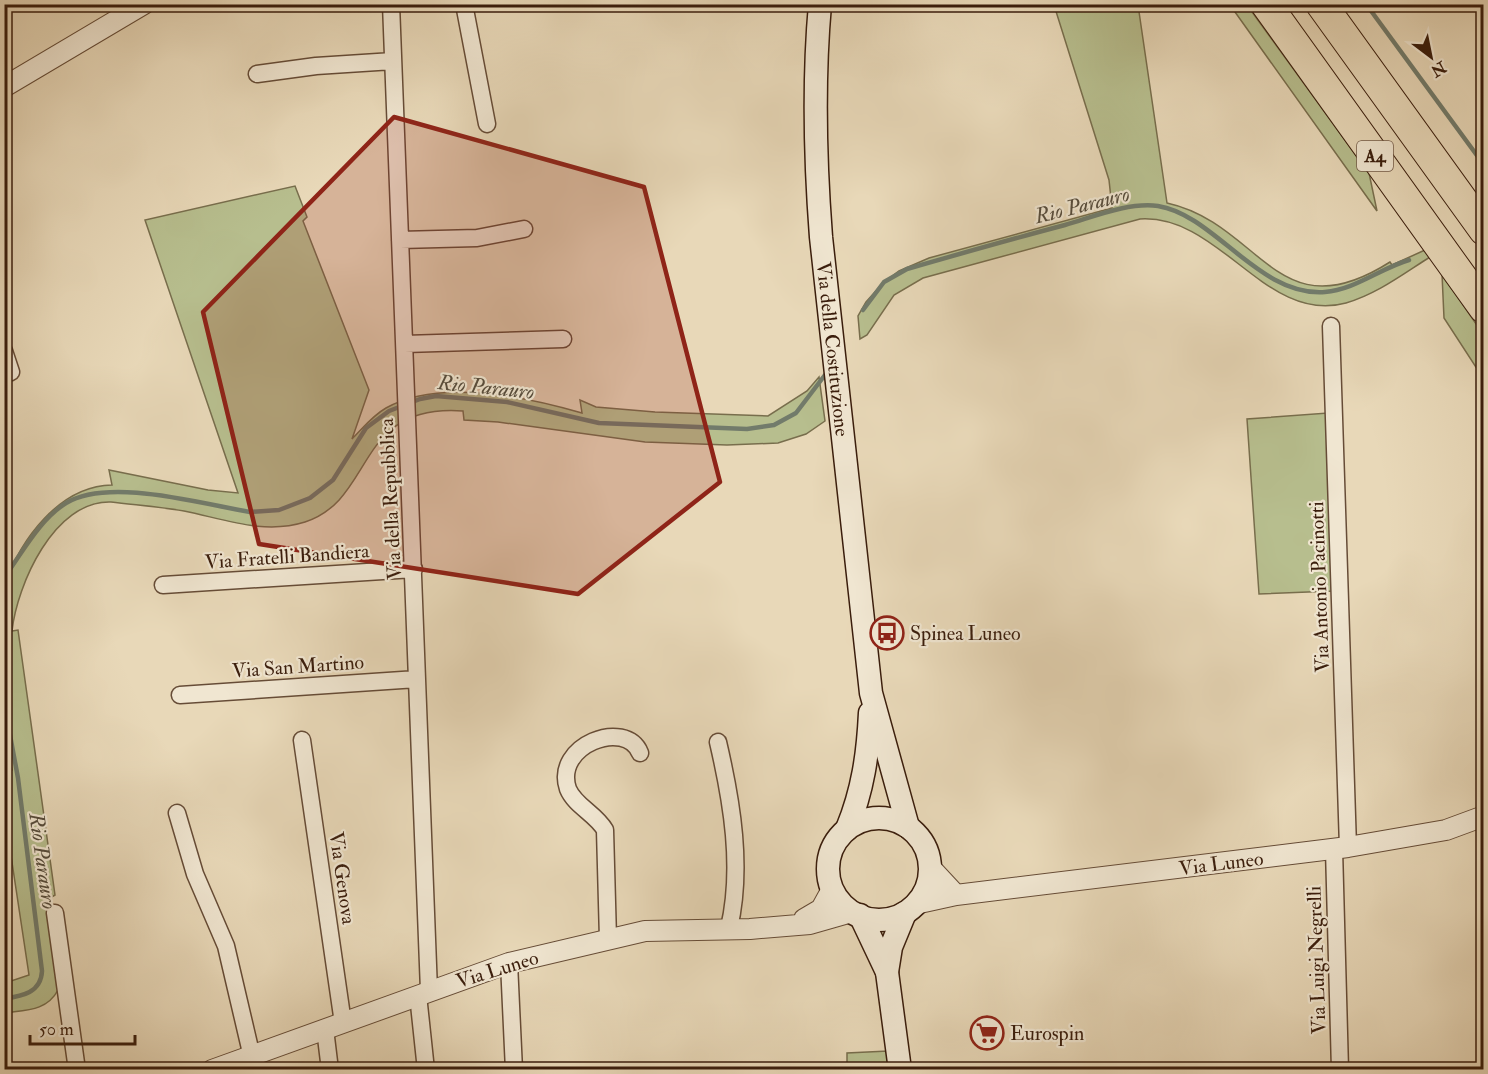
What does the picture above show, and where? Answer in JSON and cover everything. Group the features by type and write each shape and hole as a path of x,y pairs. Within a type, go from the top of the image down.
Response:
{"highway":[{"name":"A4","path":"1266,4 1484,308"},
{"name":"A4","path":"1321,4 1484,230"}],"main road":[{"name":"Via della Costituzione","path":"820,4 816,66 816,171 871,693 908,827"},
{"name":"Via della Costituzione","path":"847,829 862,786 867,759 871,693"},
{"path":"900,1070 887,972 891,947 910,909 927,887 930,866 928,854 921,839 908,827 893,819 877,818 861,821 847,829 836,842 830,856 828,873 832,889 841,903 856,914 880,919 910,909"},
{"path":"856,914 887,972"}],"street":[{"path":"4,87 144,4"},
{"name":"Via della Repubblica","path":"392,4 414,569 426,1070"},
{"path":"464,4 487,124"},
{"path":"257,74 316,66 393,61"},
{"path":"400,240 477,238 524,229"},
{"name":"Via Antonio Pacinotti","path":"1331,326 1341,848"},
{"path":"405,344 563,339"},
{"path":"4,351 11,372 4,374"},
{"name":"Via Fratelli Bandiera","path":"163,585 414,569"},
{"name":"Via San Martino","path":"180,695 417,679"},
{"path":"608,939 605,830 573,797 567,786 566,771 574,754 592,742 627,738 633,741 640,753"},
{"name":"Via Genova","path":"302,740 334,1026 330,1070"},
{"path":"718,742 728,785 735,847 729,928"},
{"path":"177,813 195,874 226,946 252,1057"},
{"name":"Via Luneo","path":"910,909 956,895 1341,848 1446,830 1484,816"},
{"name":"Via Luigi Negrelli","path":"1340,1070 1341,848"},
{"path":"930,866 956,895"},
{"name":"Via Luneo","path":"793,924 821,909 832,889"},
{"path":"55,913 77,1070"},
{"name":"Via Luneo","path":"212,1070 509,963 608,939 661,930 810,924 856,914"},
{"path":"509,963 514,1070"}],"highlighted area":[{"path":"394,117 644,187 720,482 578,594 259,544 203,312"}],"green space":[{"path":"1054,5 1138,5 1167,203 1199,215 1226,231 1272,267 1295,281 1321,286 1352,281 1390,262 1392,265 1425,250 1430,257 1390,283 1357,299 1346,303 1317,306 1291,298 1267,285 1195,233 1169,222 1140,219 923,278 894,295 867,335 860,339 858,316 866,302 883,283 899,271 929,258 1112,208 1109,180"},
{"path":"1230,5 1247,5 1369,173 1377,211"},
{"path":"295,186 307,217 303,221 369,390 352,439 372,418 386,408 407,399 431,394 457,392 510,396 582,413 580,400 596,407 655,412 768,416 807,391 819,377 825,421 806,434 778,443 727,445 645,442 498,422 464,420 463,411 428,413 402,422 384,437 344,494 328,510 305,522 290,526 259,526 184,511 111,502 91,505 72,515 42,548 30,569 15,612 12,631 18,630 55,895 50,898 58,990 42,1006 5,1013 5,983 29,975 5,816 4,773 12,770 4,733 5,585 21,551 44,518 75,495 93,488 112,485 109,470 208,490 238,493 145,220"},
{"path":"1442,274 1483,334 1483,378 1444,318"},
{"path":"1328,413 1333,591 1259,594 1247,419"},
{"path":"888,1051 890,1069 847,1069 847,1053"}],"waterway":[{"path":"1366,4 1484,165"},
{"name":"Rio Parauro","path":"863,310 884,282 907,269 1135,206 1158,206 1179,212 1199,224 1258,269 1279,282 1301,290 1325,292 1336,290 1409,260"},
{"name":"Rio Parauro","path":"10,569 49,516 66,503 84,496 106,492 130,492 250,512 279,510 310,498 333,480 366,428 389,411 420,399 436,396 507,402 599,423 747,429 774,425 796,413 828,371"},
{"name":"Rio Parauro","path":"4,703 18,778 42,971 41,978 34,989 24,995 4,999"}],"place":[{"name":"Spinea Luneo","path":"887,633"},
{"name":"Eurospin","path":"987,1033"}]}
